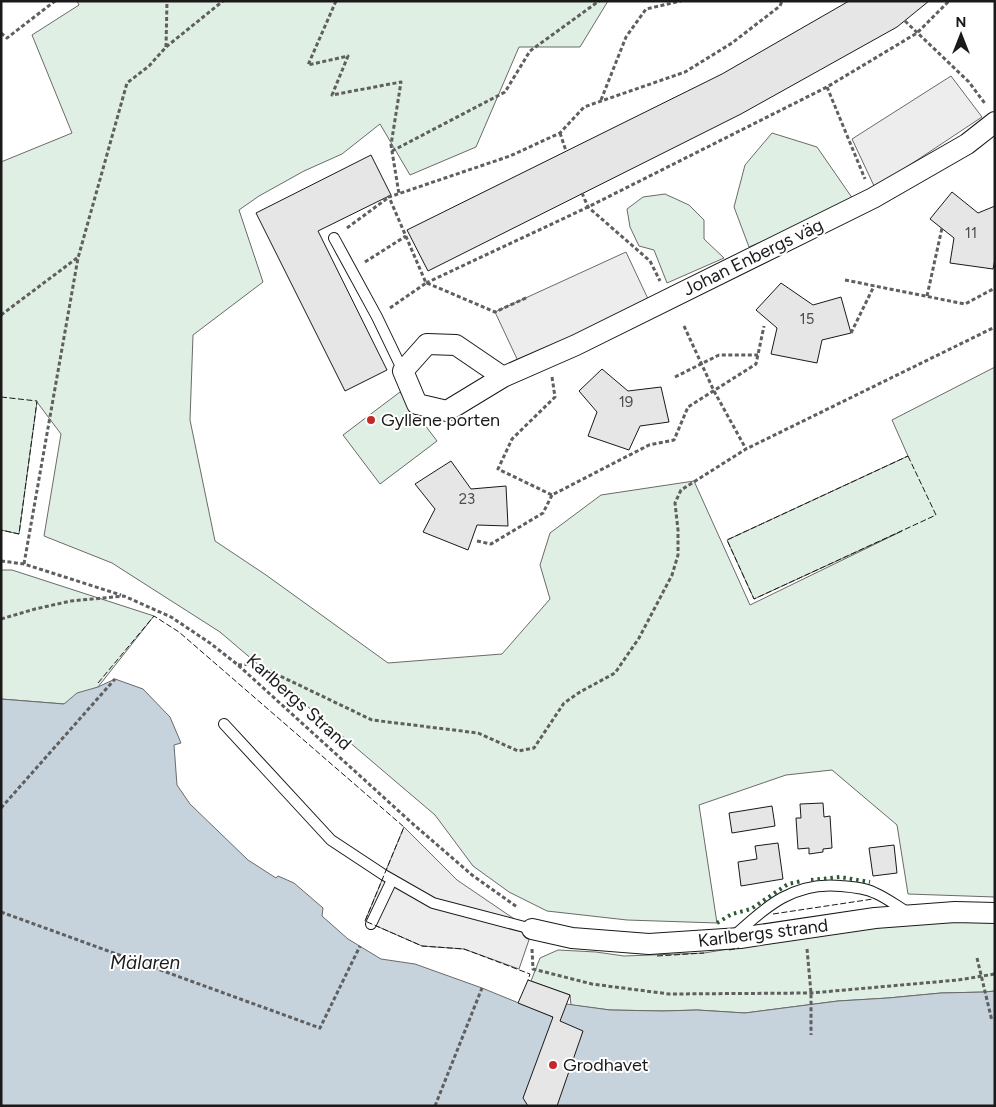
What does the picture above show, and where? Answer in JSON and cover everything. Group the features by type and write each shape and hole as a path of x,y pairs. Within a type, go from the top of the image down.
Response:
{"street":[{"name":"Johan Enbergs väg","path":"402,371 417,404 447,411 503,377 549,357 872,198 967,144 991,114"},
{"path":"402,371 427,344 456,345 503,377"},
{"name":"Karlbergs strand","path":"532,929 572,938 649,944 731,939 875,918 955,912 995,913"}],"lane":[{"path":"334,238 377,318 402,371"},
{"path":"224,724 331,840 392,880 433,903 532,929"},
{"path":"371,924 392,880"},
{"path":"731,939 759,912 798,889 824,884 853,887 875,893 912,915"}],"path":[{"path":"1,33 7,38 55,1"},
{"path":"166,47 167,1"},
{"path":"24,564 78,258 127,83 150,66 166,47 223,1"},
{"path":"336,1 308,65 348,56 332,95 401,82 391,145 399,194"},
{"path":"392,151 505,92 530,52 599,1"},
{"path":"601,101 626,37 646,9 681,1"},
{"path":"334,238 389,197 510,156 560,133 584,108 685,72 732,43 780,6 782,1"},
{"path":"377,318 426,282 588,207 827,87 917,33 949,1"},
{"path":"905,21 969,82 991,114"},
{"path":"827,87 872,198"},
{"path":"560,133 566,151"},
{"path":"582,193 588,207 650,261 664,288"},
{"path":"389,197 426,282 495,312 528,297"},
{"path":"927,296 942,228"},
{"path":"351,270 406,236"},
{"path":"1,315 78,258"},
{"path":"844,280 965,304 995,288"},
{"path":"851,333 874,286"},
{"path":"684,326 714,391 746,449"},
{"path":"477,541 491,544 543,513 552,495 649,445 674,440 688,407 756,364 764,326"},
{"path":"238,665 255,664 372,720 478,733 518,751 534,748 564,703 615,672 639,638 672,575 678,554 675,503 681,490 746,449 995,327"},
{"path":"675,377 719,355 758,355"},
{"path":"549,357 555,397 512,439 498,469 552,495"},
{"path":"1,561 24,564 124,596"},
{"name":"Karlbergs Strand","path":"1,619 71,601 124,596 170,617 210,643 238,665 472,875 531,917 532,929"},
{"path":"1,808 116,678"},
{"path":"1,912 320,1028 360,946"},
{"path":"806,928 811,1036"},
{"path":"532,929 533,969 592,984 669,994 810,993 958,980 995,974"},
{"path":"977,958 992,1021"},
{"path":"435,1106 482,988"}],"green space":[{"path":"77,1 608,1 580,47 519,47 476,147 410,175 380,124 342,154 304,171 259,196 239,210 263,282 193,335 190,420 215,541 266,575 388,663 502,654 550,599 540,565 550,533 601,495 694,481 750,605 902,531 754,599 727,540 908,456 892,420 995,367 995,897 908,894 897,825 832,770 786,775 699,805 717,923 627,920 547,911 509,892 473,866 435,815 220,632 112,563 44,536 61,434 37,402 19,534 1,530 1,162 72,133 32,35 79,5"},
{"path":"772,133 817,147 855,202 749,247 734,207 745,165"},
{"path":"665,194 689,205 704,220 704,239 724,258 667,283 654,250 639,246 630,227 627,209 643,197"},
{"path":"400,392 437,441 380,484 343,435"},
{"path":"1,570 12,570 154,616 98,687 64,704 1,699"},
{"path":"944,922 995,922 995,991 838,1001 745,1013 697,1010 610,1010 571,1005 570,995 531,981 540,958 558,950 624,956 704,953 840,931"}],"shaded area":[{"path":"951,76 982,117 875,188 852,139"},
{"path":"626,252 649,301 518,361 495,312"},
{"path":"404,827 457,880 532,931 519,969 464,949 422,946 365,921"}],"water":[{"name":"Mälaren","path":"115,679 143,689 170,717 181,743 174,745 177,785 190,804 248,860 276,878 278,876 294,883 323,908 322,916 348,939 381,959 415,964 482,988 553,1017 559,1003 610,1010 697,1010 745,1013 838,1001 995,991 995,1106 1,1106 1,699 64,704 77,693 98,687"}],"building":[{"path":"849,1 929,1 897,27 741,114 428,271 407,230 722,74"},
{"path":"371,155 391,195 318,231 387,370 345,391 256,213"},
{"path":"952,192 978,213 995,206 995,259 993,269 950,263 954,238 930,219"},
{"path":"781,283 813,305 841,297 851,333 822,340 817,363 771,354 777,328 756,310"},
{"path":"602,369 628,391 661,387 669,422 640,426 629,450 588,436 597,412 579,391"},
{"path":"451,461 471,489 506,486 508,526 477,525 468,550 423,532 435,509 415,484"},
{"path":"823,803 824,817 830,816 832,848 823,849 823,852 809,854 809,848 798,849 796,818 801,818 800,804"},
{"path":"772,806 775,826 732,833 729,813"},
{"path":"778,843 783,879 741,886 738,862 757,859 755,846"},
{"path":"894,845 897,873 873,876 869,848"},
{"name":"Grodhavet","path":"528,980 570,995 560,1021 583,1031 557,1106 528,1106 523,1098 553,1017 518,1003"}],"hedge":[{"path":"811,880 840,877 870,882"},
{"path":"717,923 732,914 751,909 788,884 802,881"}],"fence":[{"path":"1,397 37,401 19,534 1,530"},
{"path":"908,456 936,515 754,599 727,540 908,456"},
{"path":"98,683 154,616 179,632 404,827 365,921 422,946 464,949 530,974 528,980"},
{"path":"773,914 873,899"},
{"path":"729,950 739,948"},
{"path":"657,956 704,953"}],"place":[{"name":"Gyllene porten","path":"371,420"},
{"name":"Grodhavet","path":"553,1065"}]}
